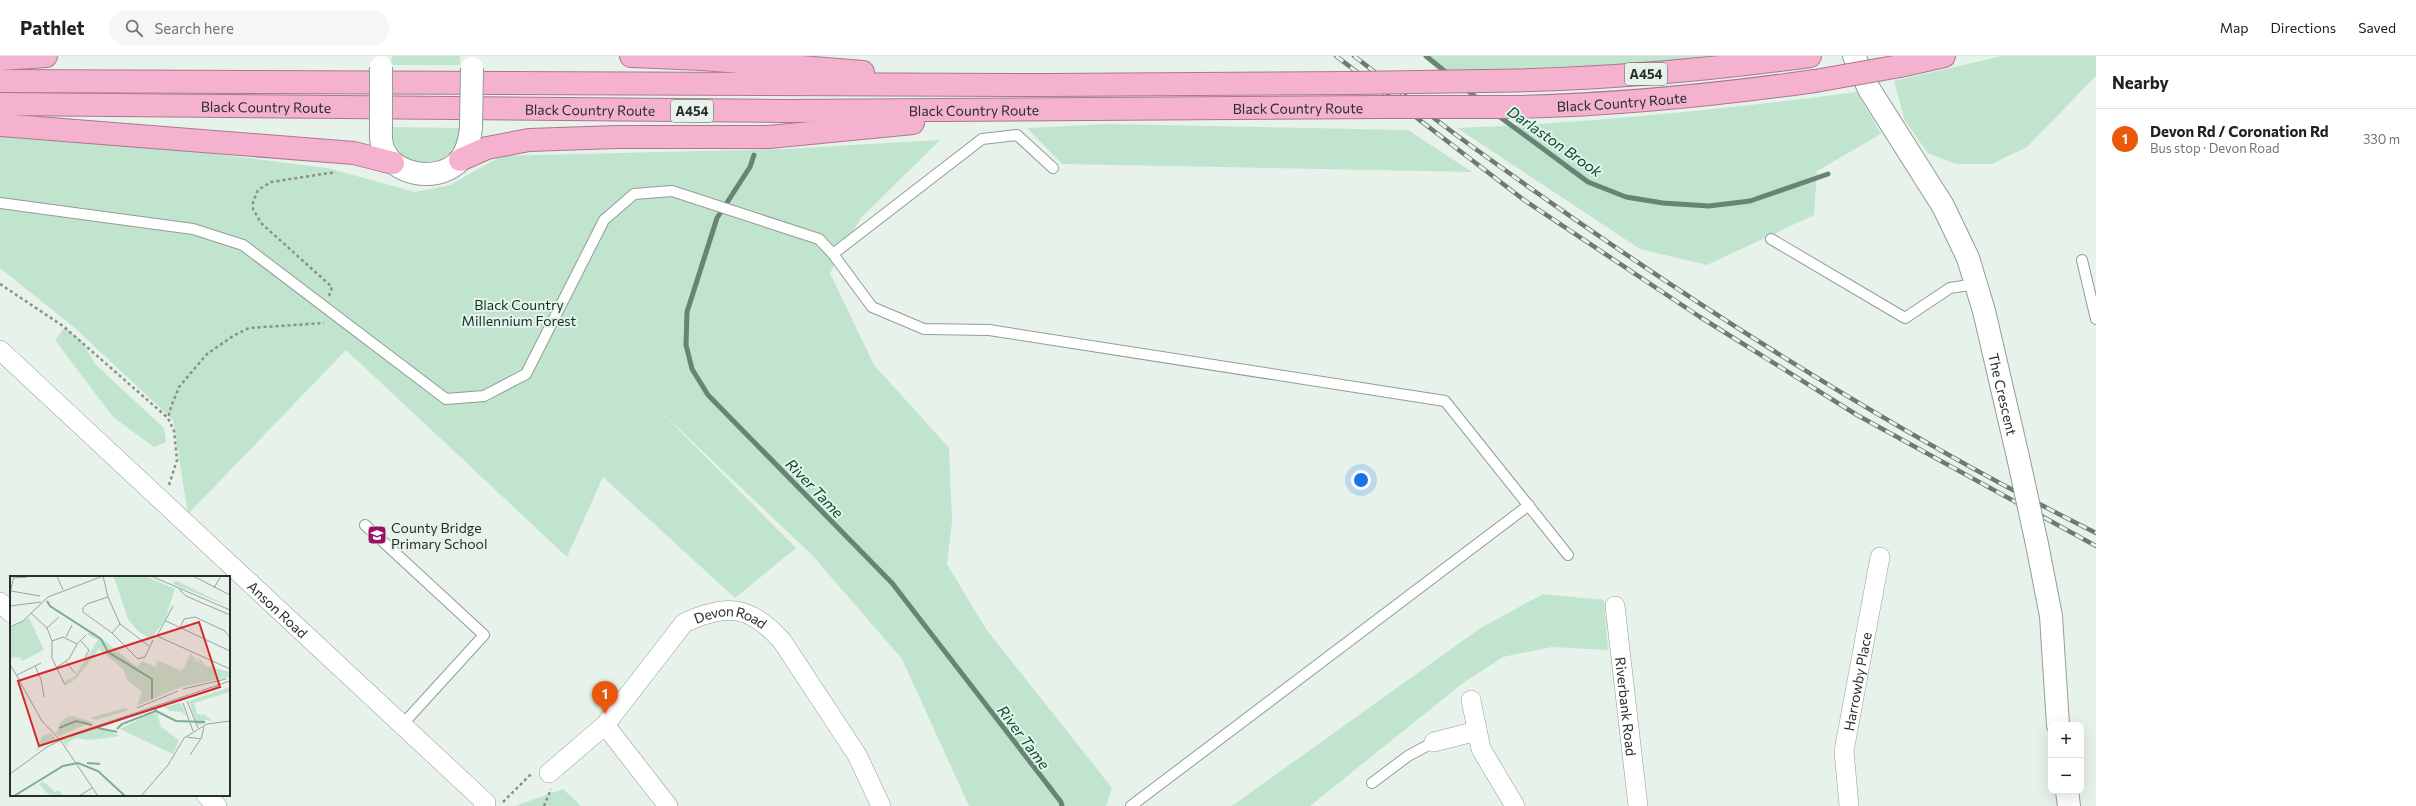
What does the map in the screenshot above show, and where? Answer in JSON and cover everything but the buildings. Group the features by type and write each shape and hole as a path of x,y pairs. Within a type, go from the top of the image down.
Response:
{"highway":[{"path":"0,59 46,56"},
{"path":"631,56 804,66 981,85"},
{"name":"Black Country Route","path":"0,81 981,85 1553,81 1704,69 1809,56"},
{"name":"Black Country Route","path":"0,104 782,111 1572,106 1709,96 1815,81 1900,66 1944,56"},
{"path":"460,160 487,148 529,140 617,137 769,137 1051,110"},
{"path":"0,125 354,153 393,163"}],"street":[{"name":"The Crescent","path":"1854,56 1869,89 1943,206 1968,258 1976,284 2018,457 2051,616 2058,722"},
{"path":"381,61 381,126 383,148 393,163 414,172 429,174 444,171 460,160 468,146 471,127 472,62"},
{"name":"Anson Road","path":"0,350 402,725 490,805"},
{"name":"Harrowby Place","path":"1849,806 1844,751 1880,557"},
{"path":"0,602 10,612"},
{"name":"Riverbank Road","path":"1615,606 1638,806"},
{"name":"Devon Road","path":"545,776 605,725 684,623 703,614 721,609 736,611 769,626 782,640 857,755 882,806"},
{"path":"1471,700 1477,731 1485,759 1515,806"},
{"path":"605,725 668,806"},
{"path":"1434,742 1477,731"},
{"path":"2067,794 2069,806"},
{"path":"207,796 217,806"}],"lane":[{"path":"833,254 982,139 1017,135 1053,168"},
{"path":"0,203 193,229 243,245 446,399 484,396 526,374 604,220 634,194 672,191 748,214 819,239 833,254 872,307 924,329 989,330 1445,401 1568,555"},
{"path":"1771,239 1905,318 1950,288 1976,284"},
{"path":"2082,260 2096,319"},
{"path":"1133,805 1529,505"},
{"path":"365,526 484,635 402,725"},
{"path":"1372,783 1408,756 1434,742"}],"path":[{"path":"326,308 332,287 261,223 252,209 258,190 271,182 341,172"},
{"path":"0,284 63,326 168,418 174,431 177,460 171,483 160,499"},
{"path":"168,418 179,387 207,354 233,336 249,328 320,325 338,317"},
{"path":"490,805 545,776 544,806"}],"green space":[{"path":"392,56 460,56 460,65 391,65"},
{"path":"1426,56 1719,56 1582,69 1445,72"},
{"path":"2002,56 2096,56 2096,76 2027,147 1992,164 1956,164 1928,153 1905,121 1894,81"},
{"path":"1857,92 1881,134 1817,171 1814,215 1707,265 1640,249 1457,128 1608,119 1758,104"},
{"path":"1107,124 1408,130 1472,172 1062,164 1027,128"},
{"path":"391,127 460,128 455,144 446,156 435,162 424,164 412,162 402,154 394,143"},
{"name":"Black Country Millennium Forest","path":"0,136 128,143 327,168 415,192 450,185 501,156 784,149 940,140 860,219 830,273 874,365 949,448 952,521 947,564 986,629 1112,788 1106,806 969,806 902,659 812,555 655,406 796,548 735,598 603,477 567,557 346,350 188,514 173,420 76,329 0,268"},
{"path":"64,328 81,340 96,365 164,428 166,442 154,447 113,417 55,340"},
{"path":"1543,594 1604,600 1608,650 1552,647 1503,657 1463,683 1310,806 1232,806 1479,629"},
{"path":"563,789 581,806 515,806"}],"waterway":[{"name":"Darlaston Brook","path":"1426,56 1448,74"},
{"name":"Darlaston Brook","path":"1465,88 1479,100"},
{"name":"Darlaston Brook","path":"1496,114 1588,182 1626,197 1663,203 1709,206 1750,201 1828,174"},
{"name":"River Tame","path":"754,155 750,167 717,218 687,312 686,345 692,369 708,395 892,583 1061,802 1062,806"}],"railway":[{"path":"1336,56 1524,200 1700,317 1857,415 2096,546"},
{"path":"1354,56 1470,145 1545,199 1621,251 1775,352 1933,446 2014,491 2096,533"}],"place":[{"name":"County Bridge Primary School","path":"377,535"},
{"name":"Devon Rd / Coronation Rd","path":"605,714"}]}
